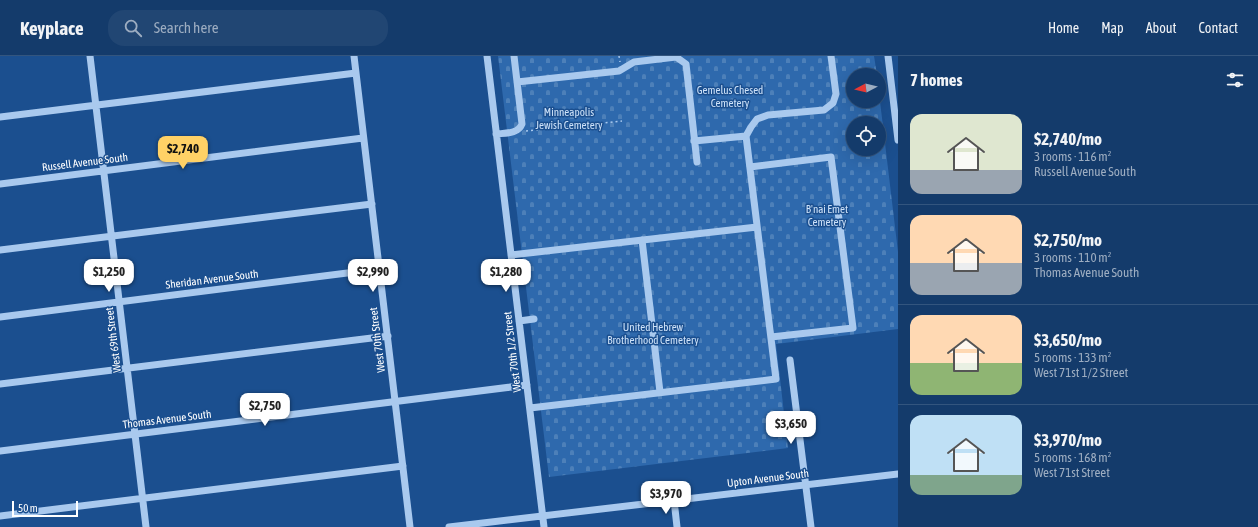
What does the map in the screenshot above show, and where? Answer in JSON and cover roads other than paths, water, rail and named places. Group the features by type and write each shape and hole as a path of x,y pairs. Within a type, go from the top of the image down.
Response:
{"street":[{"name":"West 69th Street","path":"90,56 146,527"},
{"name":"West 70th Street","path":"354,56 410,527"},
{"name":"West 70th 1/2 Street","path":"487,56 544,527"},
{"path":"496,134 516,132 520,129 522,124 514,56"},
{"path":"530,408 776,379 746,136 750,127 757,119 768,115 824,110 833,103 836,94 831,56"},
{"path":"888,56 898,140"},
{"path":"517,82 619,71 634,62 676,57 683,58 686,64 697,162"},
{"path":"0,117 356,73"},
{"path":"890,76 898,75"},
{"path":"694,141 746,136"},
{"name":"Russell Avenue South","path":"0,184 364,138"},
{"path":"750,167 832,157 853,328 771,337"},
{"path":"0,250 372,204"},
{"path":"511,255 757,227"},
{"path":"642,240 660,392"},
{"name":"Sheridan Avenue South","path":"0,317 379,269"},
{"path":"519,321 534,319"},
{"path":"0,384 388,336"},
{"path":"790,360 811,527"},
{"name":"Thomas Avenue South","path":"0,451 527,385"},
{"path":"0,516 403,466"},
{"name":"Upton Avenue South","path":"449,527 898,474"},
{"path":"674,500 677,527"}],"park label":[{"name":"Gemelus Chesed Cemetery","path":"730,96"},
{"name":"Minneapolis Jewish Cemetery","path":"569,118"},
{"name":"B'nai Emet Cemetery","path":"827,215"},
{"name":"United Hebrew Brotherhood Cemetery","path":"653,333"}]}
